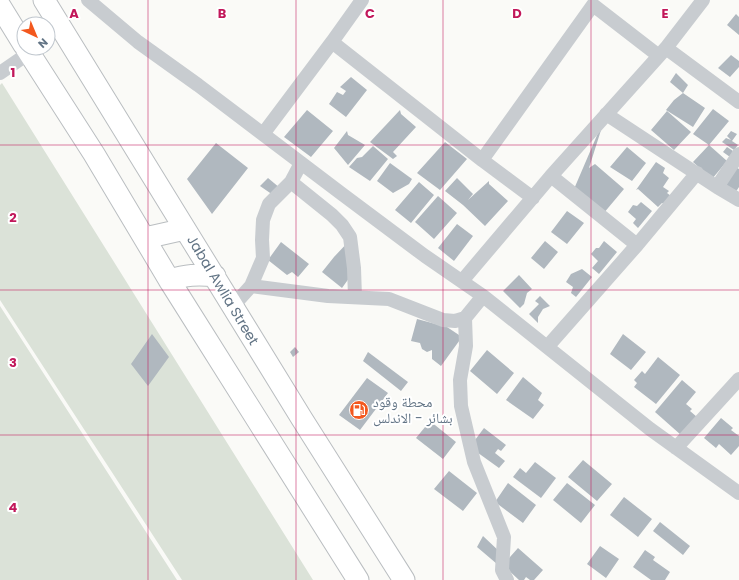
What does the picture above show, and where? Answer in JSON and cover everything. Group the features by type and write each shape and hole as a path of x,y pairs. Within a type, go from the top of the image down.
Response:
{"highway":[{"name":"Jabal Awlia Street","path":"44,0 215,276 232,307 404,580"},
{"path":"0,6 16,32"},
{"path":"31,56 94,154 169,280 358,580"},
{"path":"145,238 185,229"},
{"path":"169,280 185,275 200,274 215,276"}],"street":[{"path":"88,0 138,42 425,256 483,296 676,448 739,493"},
{"path":"263,134 362,0"},
{"path":"462,281 551,176 663,52 703,0"},
{"path":"482,160 590,2 739,102"},
{"path":"332,42 482,160 533,198"},
{"path":"0,73 18,56"},
{"path":"606,114 739,200"},
{"path":"717,187 739,154"},
{"path":"232,307 251,286 263,258 263,220 269,204 292,182 301,163"},
{"path":"548,346 697,173"},
{"path":"551,176 636,245"},
{"path":"292,182 332,215 342,225 350,237 354,268 355,297"},
{"path":"251,286 328,296 389,299 443,320 466,318"},
{"path":"483,296 466,318 466,346 460,380 461,406 474,462 504,537 502,570 507,580"},
{"path":"676,448 739,379"}],"shaded area":[{"path":"2,83 313,580 182,580 0,300 0,85"},
{"path":"0,306 177,580 0,580"}],"building":[{"path":"736,14 739,17 739,35 727,25"},
{"path":"731,55 739,61 739,67 730,77 718,68"},
{"path":"676,73 688,85 683,93 670,82"},
{"path":"351,77 367,90 346,117 329,104 337,92 343,95 346,91 340,87"},
{"path":"683,93 705,108 693,127 666,110 674,100"},
{"path":"713,109 729,121 709,145 693,134"},
{"path":"307,110 333,131 311,157 284,137"},
{"path":"400,110 401,114 416,127 393,152 397,156 393,159 370,142"},
{"path":"667,111 691,132 674,150 651,130"},
{"path":"601,126 602,127 589,168 595,164 624,189 603,214 574,189"},
{"path":"347,131 348,135 365,145 348,165 334,148"},
{"path":"731,131 737,134 732,141 738,145 734,150 722,142 726,138 731,140 727,136"},
{"path":"445,142 467,159 440,190 417,173"},
{"path":"216,143 248,168 212,214 187,179"},
{"path":"709,145 727,161 712,179 693,162"},
{"path":"373,146 388,159 370,181 349,167 357,158 362,157"},
{"path":"627,147 646,163 632,181 610,167"},
{"path":"727,147 733,151 730,157 723,152"},
{"path":"656,162 665,168 663,173 669,178 663,187 669,191 667,193 671,196 666,204 662,203 658,207 638,189 636,190"},
{"path":"390,163 412,179 409,184 393,193 377,181"},
{"path":"734,166 739,169 739,187 735,193 722,184"},
{"path":"268,178 280,188 273,195 260,186"},
{"path":"457,178 473,194 468,200 489,181 489,184 508,201 485,226 463,205 445,191"},
{"path":"419,182 434,195 411,223 395,210"},
{"path":"438,196 457,213 434,239 415,222"},
{"path":"641,202 652,211 638,228 633,223 636,219 628,212 633,205 637,206"},
{"path":"567,211 584,223 567,244 551,232"},
{"path":"457,224 473,236 454,261 438,248"},
{"path":"350,240 352,274 342,288 322,272"},
{"path":"545,241 558,252 544,269 531,258"},
{"path":"604,241 617,252 599,274 592,268 598,261 591,254 596,248 599,248"},
{"path":"281,242 309,264 298,277 292,272 287,275 268,260"},
{"path":"582,269 592,277 576,297 571,293 573,287 566,282 571,274"},
{"path":"519,275 532,289 527,293 524,304 520,308 503,291"},
{"path":"540,296 550,306 543,309 538,317 538,323 529,314 539,304 535,301"},
{"path":"417,319 447,327 462,337 441,366 432,359 432,350 427,352 422,349 420,343 411,341"},
{"path":"152,334 169,357 148,386 131,364"},
{"path":"623,334 646,352 631,370 610,354"},
{"path":"295,347 299,352 293,357 290,352"},
{"path":"487,350 514,373 497,394 470,371"},
{"path":"368,352 408,382 401,391 363,361"},
{"path":"658,357 680,375 656,404 634,387 637,383 634,380 642,371 645,374"},
{"path":"523,377 542,393 538,400 544,405 533,419 506,400"},
{"path":"367,378 388,393 360,430 339,415"},
{"path":"682,380 696,392 686,404 692,409 690,411 697,417 681,435 655,412"},
{"path":"721,418 733,428 731,430 739,436 739,446 731,455 719,444 716,448 704,438"},
{"path":"430,421 456,442 443,459 416,438"},
{"path":"484,428 506,445 501,451 498,449 495,453 505,461 499,468 474,450 472,444"},
{"path":"583,460 612,484 597,501 568,477"},
{"path":"535,462 556,478 541,498 513,477 520,468 526,473"},
{"path":"449,471 477,493 463,511 434,489"},
{"path":"508,483 536,505 523,523 495,502"},
{"path":"567,483 595,505 581,523 553,500"},
{"path":"624,497 652,519 638,537 610,515"},
{"path":"660,522 690,546 683,555 653,531"},
{"path":"483,536 501,553 497,564 477,547"},
{"path":"600,546 619,559 606,578 587,564"},
{"path":"518,548 543,570 534,580 530,580 526,577 524,580 519,580 503,565"},
{"path":"645,550 655,557 653,560 670,572 665,580 651,580 633,567"}],"place":[{"name":"محطة وقود بشائر - الاندلس","path":"359,410"}]}
